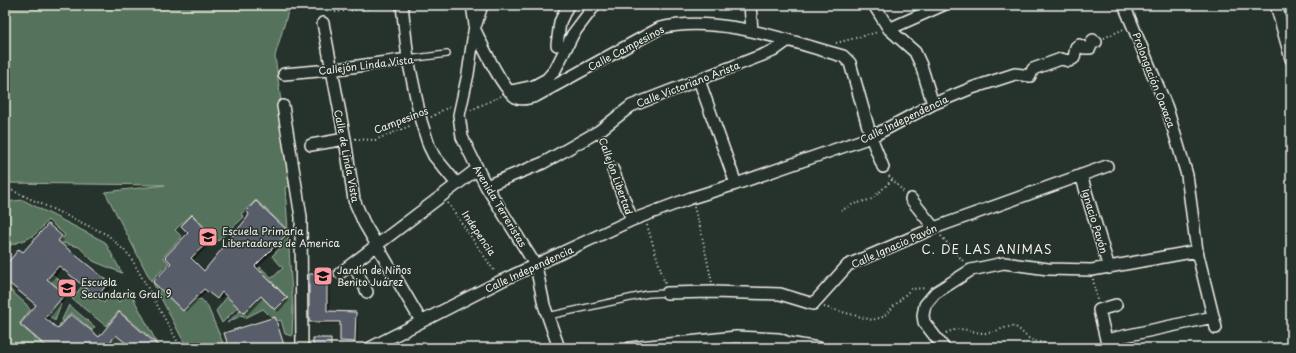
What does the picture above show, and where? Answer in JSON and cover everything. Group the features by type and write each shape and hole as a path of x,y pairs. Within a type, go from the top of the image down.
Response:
{"street":[{"path":"402,5 408,59 421,120 434,156 457,184"},
{"name":"Avenida Terreristas","path":"472,5 475,28 468,74 459,112 462,137 486,186 536,266"},
{"path":"475,28 482,5"},
{"path":"557,45 560,22 568,5"},
{"path":"511,91 534,86 548,79 560,61 572,34 594,5"},
{"path":"750,5 752,31"},
{"path":"874,5 889,29 915,52 921,65 933,104"},
{"path":"889,29 943,5"},
{"name":"Prolongación Oaxaca","path":"1124,5 1167,108 1187,175 1197,251 1216,328"},
{"path":"1276,5 1291,59"},
{"name":"Calle de Linda Vista","path":"323,23 330,70 345,140 354,200 377,245 421,321"},
{"name":"Calle Campesinos","path":"475,28 497,75 517,98 524,99 536,96 660,28 673,25 710,26 752,31 843,56 850,63 870,137 883,167"},
{"name":"Calle Independencia","path":"370,348 502,281 632,220 691,198 736,184 870,137 933,104 972,88 1015,74 1030,76 1033,69 1061,59 1069,62 1074,58 1076,47 1079,45 1084,48 1090,48 1093,40 1096,42"},
{"name":"Calle Victoriano Arista","path":"486,186 543,162 599,131 631,106 653,96 773,51 787,41"},
{"name":"Callejón Linda Vista","path":"284,74 330,70 408,59"},
{"path":"699,80 736,184"},
{"path":"283,106 301,217 302,348"},
{"path":"311,145 345,140"},
{"name":"Calle Ignacio Pavón","path":"813,304 848,265 934,228 1106,166"},
{"path":"340,273 477,168"},
{"name":"Callejón Libertad","path":"613,170 632,220"},
{"name":"Ignacio Pavón","path":"1081,175 1109,268"},
{"path":"911,199 934,228"},
{"path":"944,348 924,322 923,315 925,305 935,293 971,270 1004,263 1048,269 1092,270 1197,251"},
{"path":"353,263 367,292"},
{"path":"536,266 544,305 559,348"},
{"path":"667,293 713,292 780,294 813,304"},
{"path":"1116,305 1099,310 1107,344 1213,317"},
{"path":"630,348 736,337 779,339 791,345 818,348"}],"lane":[{"name":"Callejón Linda Vista","path":"408,59 447,54"},
{"path":"548,316 648,294 667,293"}],"path":[{"path":"335,12 398,5"},
{"path":"1096,42 1132,26"},
{"path":"822,50 839,41 889,29"},
{"path":"459,112 511,91"},
{"name":"Campesinos","path":"345,140 375,140 388,136 421,120 437,115 440,110 451,107 459,112"},
{"name":"Callejón Libertad","path":"599,131 613,170"},
{"path":"883,167 892,180 911,199"},
{"path":"841,211 852,205 872,199 892,180"},
{"path":"5,187 108,235 130,256 181,348"},
{"name":"Indepencia","path":"443,195 502,281"},
{"path":"691,198 702,231 713,292"},
{"path":"643,216 667,293"},
{"path":"934,228 971,270"},
{"path":"1092,270 1099,310"},
{"path":"813,304 872,320 883,317 911,289 925,288 935,293"},
{"path":"936,338 956,328 986,333 997,332 1011,326 1016,327 1031,340 1050,344 1054,348"}],"green space":[{"path":"5,5 290,5 275,56 292,186 285,187 288,230 256,200 241,214 244,217 218,241 192,214 175,230 182,237 163,257 169,263 151,281 105,192 165,185 5,183"},
{"path":"23,200 105,242 122,273 93,261 79,247 59,242 65,235 48,220 32,236 5,248 5,202"},
{"path":"288,233 293,310 292,336 285,334 281,320 277,321 275,317 272,318 263,309 245,318 242,315 227,323 241,310 238,307 222,323 216,311 242,278 275,310 288,298 259,268 260,267 272,278 283,268 272,256 280,248 277,244"},
{"path":"52,274 71,290 67,296 52,283 58,301 61,304 55,321 31,300"},
{"path":"5,281 9,285 8,288 26,304 30,310 20,323 21,326 47,348 5,348"},
{"path":"152,281 183,311 194,300 201,299 207,305 225,348 187,348"},
{"path":"82,286 104,303 110,295 119,302 129,290 157,343 119,311 106,326 72,299"},
{"path":"69,305 95,327 92,330 71,312 58,328"},
{"path":"111,332 130,348 114,348 104,340"}],"building":[{"path":"256,201 289,232 255,266 287,298 275,310 261,296 244,313 222,292 217,299 204,289 183,311 153,282 171,263 165,257 188,233 181,226 192,215 213,237 191,258 204,271 247,218 249,214 246,211"},
{"path":"48,224 62,236 58,241 109,282 97,297 59,266 47,279 65,294 45,318 58,329 71,314 99,337 119,312 161,348 132,348 116,335 105,348 48,348 20,324 36,305 5,280 5,266 19,249 23,252"},
{"path":"309,274 327,274 327,311 356,312 355,342 340,341 340,322 309,322"},
{"path":"275,317 285,348 229,348 224,333"},
{"path":"313,338 331,338 331,348 313,348"}],"place":[{"name":"Escuela Primaria Libertadores de America","path":"208,237"},
{"name":"Jardín de Niños Benito Juárez","path":"323,276"},
{"name":"Escuela Secundaria Gral. 9","path":"67,288"}],"district":[{"name":"C. DE LAS ANIMAS","path":"987,250"}]}
